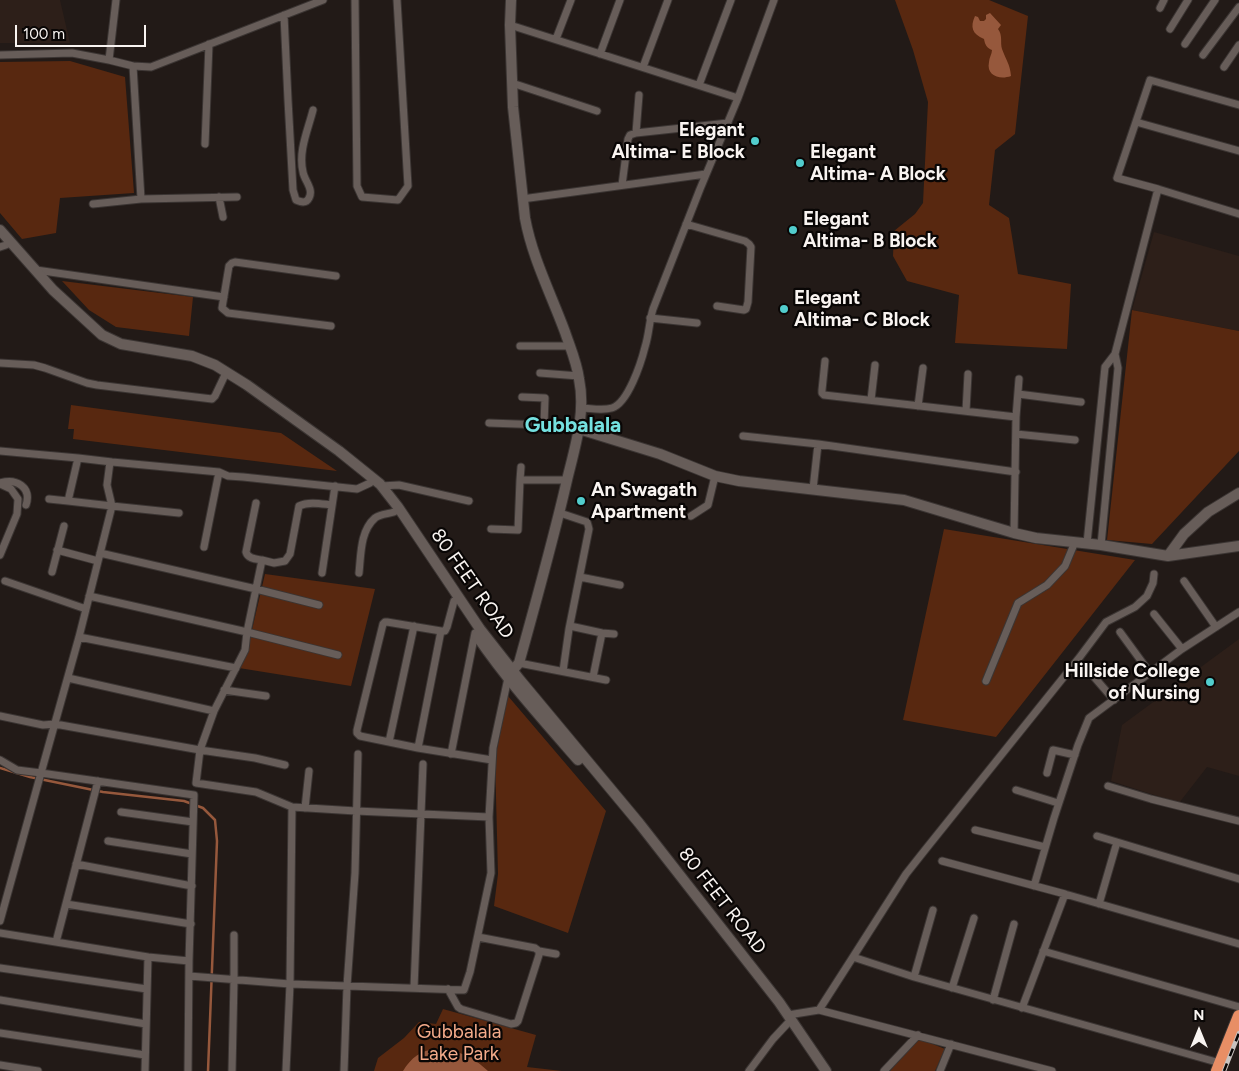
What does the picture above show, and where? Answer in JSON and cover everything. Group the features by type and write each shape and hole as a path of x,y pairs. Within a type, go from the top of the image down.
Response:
{"highway":[{"path":"1219,1067 1239,1016"}],"main road":[{"path":"511,0 512,107 522,199 528,233 570,346 581,386 579,429 560,513 513,670"},
{"name":"80 FEET ROAD","path":"0,230 53,290 102,335 121,344 192,356 215,365 339,451 375,483 398,507 480,629 639,823 779,1002 819,1071"},
{"name":"80 FEET ROAD","path":"2,244 49,294 92,335 105,344 126,352 190,362 212,370 375,483 376,488 496,663 513,670"},
{"path":"579,429 660,454 715,476 739,481 904,500 1036,538 1101,545 1168,556 1239,546"},
{"path":"1168,556 1184,534 1208,512 1239,493"},
{"name":"80 FEET ROAD","path":"789,1020 826,1071"}],"street":[{"path":"109,60 116,0"},
{"path":"0,54 72,54 133,66 151,67 323,0"},
{"path":"355,0 357,186 362,197 398,200 408,186 397,0"},
{"path":"556,39 571,0"},
{"path":"600,54 620,0"},
{"path":"643,67 668,0"},
{"path":"699,85 731,0"},
{"path":"580,408 598,409 617,406 622,402 628,391 646,346 650,318 738,98 774,0"},
{"path":"1160,8 1164,0"},
{"path":"1170,29 1188,0"},
{"path":"1185,44 1215,0"},
{"path":"1203,55 1239,6"},
{"path":"284,15 293,190 296,200 302,203 309,198 311,192 303,174 301,160 313,110"},
{"path":"510,24 738,98"},
{"path":"205,144 209,44"},
{"path":"1224,67 1239,45"},
{"path":"133,66 141,199"},
{"path":"1239,105 1150,80 1117,178 1239,214"},
{"path":"512,83 597,111"},
{"path":"636,133 639,95"},
{"path":"1136,122 1239,151"},
{"path":"622,185 630,135 728,123"},
{"path":"522,199 706,174"},
{"path":"1086,543 1105,366 1115,354 1158,189"},
{"path":"93,204 141,199 237,197"},
{"path":"219,198 223,217"},
{"path":"686,224 750,244 748,302 746,309 717,306"},
{"path":"330,326 228,313 222,308 229,266 235,262 336,276"},
{"path":"35,270 224,297"},
{"path":"650,318 697,323"},
{"path":"520,346 570,346"},
{"path":"1101,545 1118,368 1115,354"},
{"path":"825,361 822,390 824,394 1016,417"},
{"path":"0,363 40,366 97,385 212,399 216,396 224,378"},
{"path":"871,400 875,365"},
{"path":"918,406 923,368"},
{"path":"540,373 579,376"},
{"path":"966,412 968,374"},
{"path":"1014,532 1016,417 1019,379"},
{"path":"1018,394 1081,402"},
{"path":"522,397 546,398 544,425"},
{"path":"489,423 544,425 579,429"},
{"path":"1016,434 1075,440"},
{"path":"742,436 818,444 1016,472"},
{"path":"813,489 818,444"},
{"path":"0,451 219,472 228,476 357,488 375,483 399,485 469,501"},
{"path":"68,500 78,458"},
{"path":"0,921 80,637 112,506 107,484 110,462"},
{"path":"491,529 518,530 521,467"},
{"path":"204,547 219,472"},
{"path":"691,516 708,505 715,476"},
{"path":"520,480 567,480"},
{"path":"0,484 6,481 19,484 25,488 28,493 26,505"},
{"path":"0,484 11,489 18,499 17,514 0,554"},
{"path":"322,573 335,486"},
{"path":"49,499 179,513"},
{"path":"256,503 246,552 247,556 274,563 285,561 290,554 299,506 304,504 332,505"},
{"path":"359,573 361,549 366,530 376,517 394,512"},
{"path":"560,513 587,522 589,529 563,672"},
{"path":"52,572 64,526"},
{"path":"986,682 1018,603 1047,585 1065,566 1075,542"},
{"path":"57,550 256,589 320,605"},
{"path":"188,1071 194,795 200,750 214,711 245,650 262,560"},
{"path":"819,1010 906,874 1106,622 1135,607 1147,596 1153,583 1154,574"},
{"path":"580,577 620,585"},
{"path":"5,581 86,609"},
{"path":"1184,581 1216,627"},
{"path":"89,596 338,654"},
{"path":"454,601 445,631 387,622 383,624 357,733 360,736 418,748 492,760"},
{"path":"1034,886 1058,804 1089,718 1182,649 1239,612"},
{"path":"1154,614 1182,649"},
{"path":"389,742 414,626"},
{"path":"570,626 614,634"},
{"path":"418,748 441,631"},
{"path":"451,754 475,632"},
{"path":"1120,632 1150,673"},
{"path":"593,677 602,633"},
{"path":"80,637 236,668"},
{"path":"189,976 290,984 464,990 470,972 491,873 489,817 493,748 513,670 563,672 606,680"},
{"path":"1088,670 1114,700"},
{"path":"68,678 214,711"},
{"path":"224,690 266,696"},
{"path":"0,716 43,725 55,724 255,758 285,765"},
{"path":"1047,773 1053,750 1075,755"},
{"path":"344,1071 347,986 355,873 358,754"},
{"path":"0,760 17,770 194,795"},
{"path":"414,988 423,764"},
{"path":"305,808 309,771"},
{"path":"56,942 98,781"},
{"path":"196,783 256,792 292,807 489,817"},
{"path":"1108,786 1239,821"},
{"path":"1016,790 1058,804"},
{"path":"286,1071 290,984 292,807"},
{"path":"121,812 193,822"},
{"path":"975,830 1045,848"},
{"path":"1098,836 1239,879"},
{"path":"108,840 192,854"},
{"path":"1100,904 1117,842"},
{"path":"942,861 1239,944"},
{"path":"76,864 192,886"},
{"path":"0,891 8,891"},
{"path":"1022,1008 1065,894"},
{"path":"66,904 191,924"},
{"path":"914,977 933,910"},
{"path":"952,988 974,918"},
{"path":"993,1000 1014,924"},
{"path":"0,933 148,957 189,961"},
{"path":"232,1071 234,935"},
{"path":"478,936 556,954"},
{"path":"1043,950 1239,1007"},
{"path":"448,989 461,1009 511,1024 516,1023 539,951"},
{"path":"145,1071 148,957"},
{"path":"853,957 914,977 1219,1067"},
{"path":"0,968 147,989"},
{"path":"0,1000 146,1024"},
{"path":"749,1071 789,1020 819,1010 1052,1071"},
{"path":"0,1033 145,1055"},
{"path":"884,1071 918,1035"},
{"path":"940,1071 951,1044"},
{"path":"0,1064 38,1071"}],"shaded area":[{"path":"0,0 60,0 70,43 0,43"},
{"path":"990,13 1001,25 998,29 1011,76 998,77 992,74 989,60 992,50 986,46 984,39 977,35 972,27 975,16 980,21 984,21 986,15"},
{"path":"1154,232 1239,256 1239,331 1132,310"},
{"name":"Hillside College of Nursing","path":"1239,639 1239,776 1207,767 1179,803 1111,781 1122,725"},
{"path":"436,1049 468,1056 488,1071 403,1071 409,1062 417,1056 426,1051"}],"green space":[{"path":"895,0 989,0 1028,16 1015,134 995,150 989,205 1009,218 1018,274 1071,284 1067,349 955,343 959,295 907,281 893,256 894,231 915,214 923,203 928,102 913,50"},
{"path":"70,61 125,77 134,193 60,198 56,233 22,239 0,213 0,62"},
{"path":"62,281 193,297 189,336 116,327 89,310"},
{"path":"1132,310 1239,331 1239,451 1152,544 1107,540"},
{"path":"71,405 281,433 337,471 73,439 74,429 68,429"},
{"path":"944,529 1135,560 996,737 903,720"},
{"path":"265,574 375,589 351,686 239,668 247,651"},
{"path":"508,696 606,811 568,933 494,906 498,874 495,758"},
{"name":"Gubbalala Lake Park","path":"443,1009 536,1035 527,1067 562,1071 374,1071 378,1058 404,1038 419,1022 436,1024"},
{"path":"918,1038 945,1049 935,1071 890,1071"}],"waterway":[{"path":"0,768 30,777 103,792 184,801 203,808 215,820 217,841 208,1071"}],"railway":[{"path":"1224,1071 1239,1033"}],"place":[{"name":"Elegant Altima- E Block","path":"755,141"},
{"name":"Elegant Altima- A Block","path":"800,163"},
{"name":"Elegant Altima- B Block","path":"793,230"},
{"name":"Elegant Altima- C Block","path":"784,309"},
{"name":"An Swagath Apartment","path":"581,501"},
{"name":"Hillside College of Nursing","path":"1210,682"}],"district":[{"name":"Gubbalala","path":"573,426"}]}
